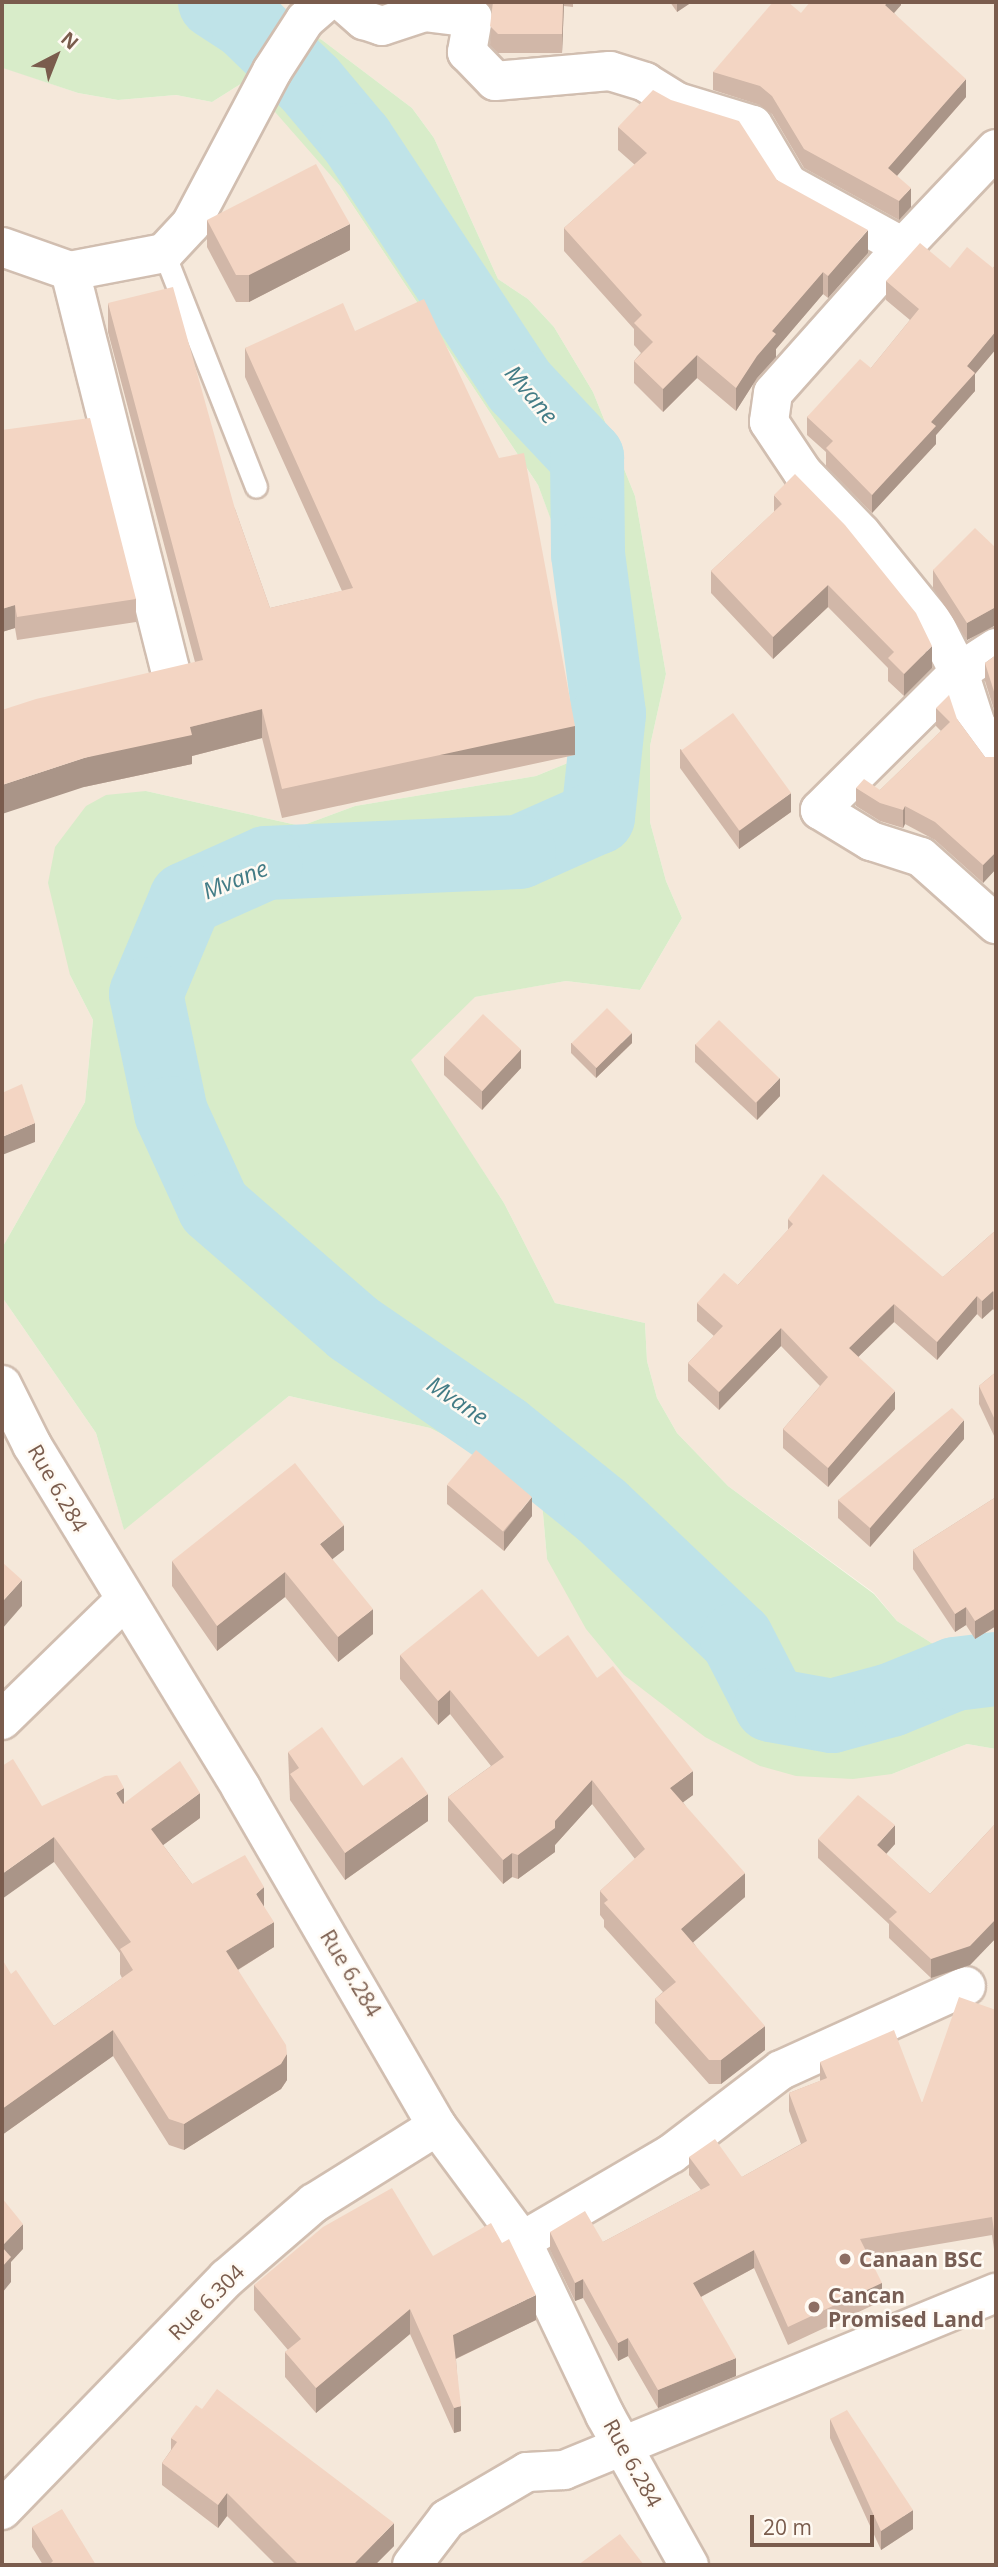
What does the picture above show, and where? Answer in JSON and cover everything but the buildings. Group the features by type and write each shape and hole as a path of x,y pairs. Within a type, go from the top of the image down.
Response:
{"street":[{"path":"343,2 364,20 382,26 424,12 473,18 467,52 495,81 610,71 645,82 677,102 752,125 788,184 903,247"},
{"path":"2,247 70,271 164,253 191,224 272,71 315,11"},
{"path":"996,149 903,247 774,393 769,422 803,473 861,533 934,623 959,672 976,725 996,756"},
{"path":"70,271 170,669"},
{"path":"996,648 959,672 820,810 871,841 921,857 996,924"},
{"name":"Rue 6.284","path":"2,1385 124,1601 242,1788 437,2126 523,2241 624,2446 689,2565"},
{"path":"2,1720 124,1601"},
{"path":"523,2241 671,2154 781,2070 966,1986"},
{"name":"Rue 6.304","path":"2,2510 227,2278 314,2203 437,2126"},
{"path":"412,2565 447,2519 527,2472 564,2470 996,2293"}],"lane":[{"path":"164,253 256,487"}],"shaded area":[{"path":"255,2 996,2 996,1646 933,1644 897,1621 874,1593 728,1486 677,1433 657,1398 647,1361 645,1323 555,1303 504,1203 410,1060 474,997 566,981 640,990 682,918 666,881 650,822 650,746 666,674 635,496 593,392 554,327 528,299 498,279 434,138 412,108 322,40"},
{"path":"2,67 78,93 118,100 176,95 212,102 247,80 268,101 340,186 538,485 554,527 565,649 585,729 580,758 536,776 355,806 301,826 146,791 70,975 93,1020 85,1102 2,1248"},
{"path":"2,1297 96,1433 124,1529 289,1396 430,1428 516,1472 542,1502 547,1559 892,1774 967,1744 996,1749 996,2565 2,2565"}],"green space":[{"path":"2,2 255,2 322,40 412,108 434,138 498,279 528,299 554,327 593,392 635,496 666,674 650,746 650,822 666,881 682,918 640,990 566,981 475,997 411,1060 504,1203 555,1303 645,1323 647,1361 657,1398 677,1433 728,1486 874,1594 897,1621 933,1644 996,1646 996,1749 967,1744 892,1774 853,1779 796,1776 760,1766 705,1737 624,1675 586,1629 547,1559 542,1502 516,1472 430,1428 289,1396 124,1530 96,1433 2,1297 2,1248 85,1102 93,1020 70,975 48,883 55,847 86,806 106,795 146,791 301,826 355,806 536,776 580,758 585,729 565,649 554,528 538,485 340,186 247,80 212,102 176,95 118,100 78,93 3,68"}],"waterway":[{"name":"Mvane","path":"215,2 247,23 310,84 357,140 520,386 587,457 588,554 609,714 598,817 519,852 266,863 186,899 146,994 171,1113 214,1207 353,1328 503,1431 601,1510 737,1639 771,1705 832,1716 891,1700 955,1674 996,1669"}],"place":[{"name":"Canaan BSC","path":"845,2259"},
{"name":"Cancan Promised Land","path":"814,2307"}]}
